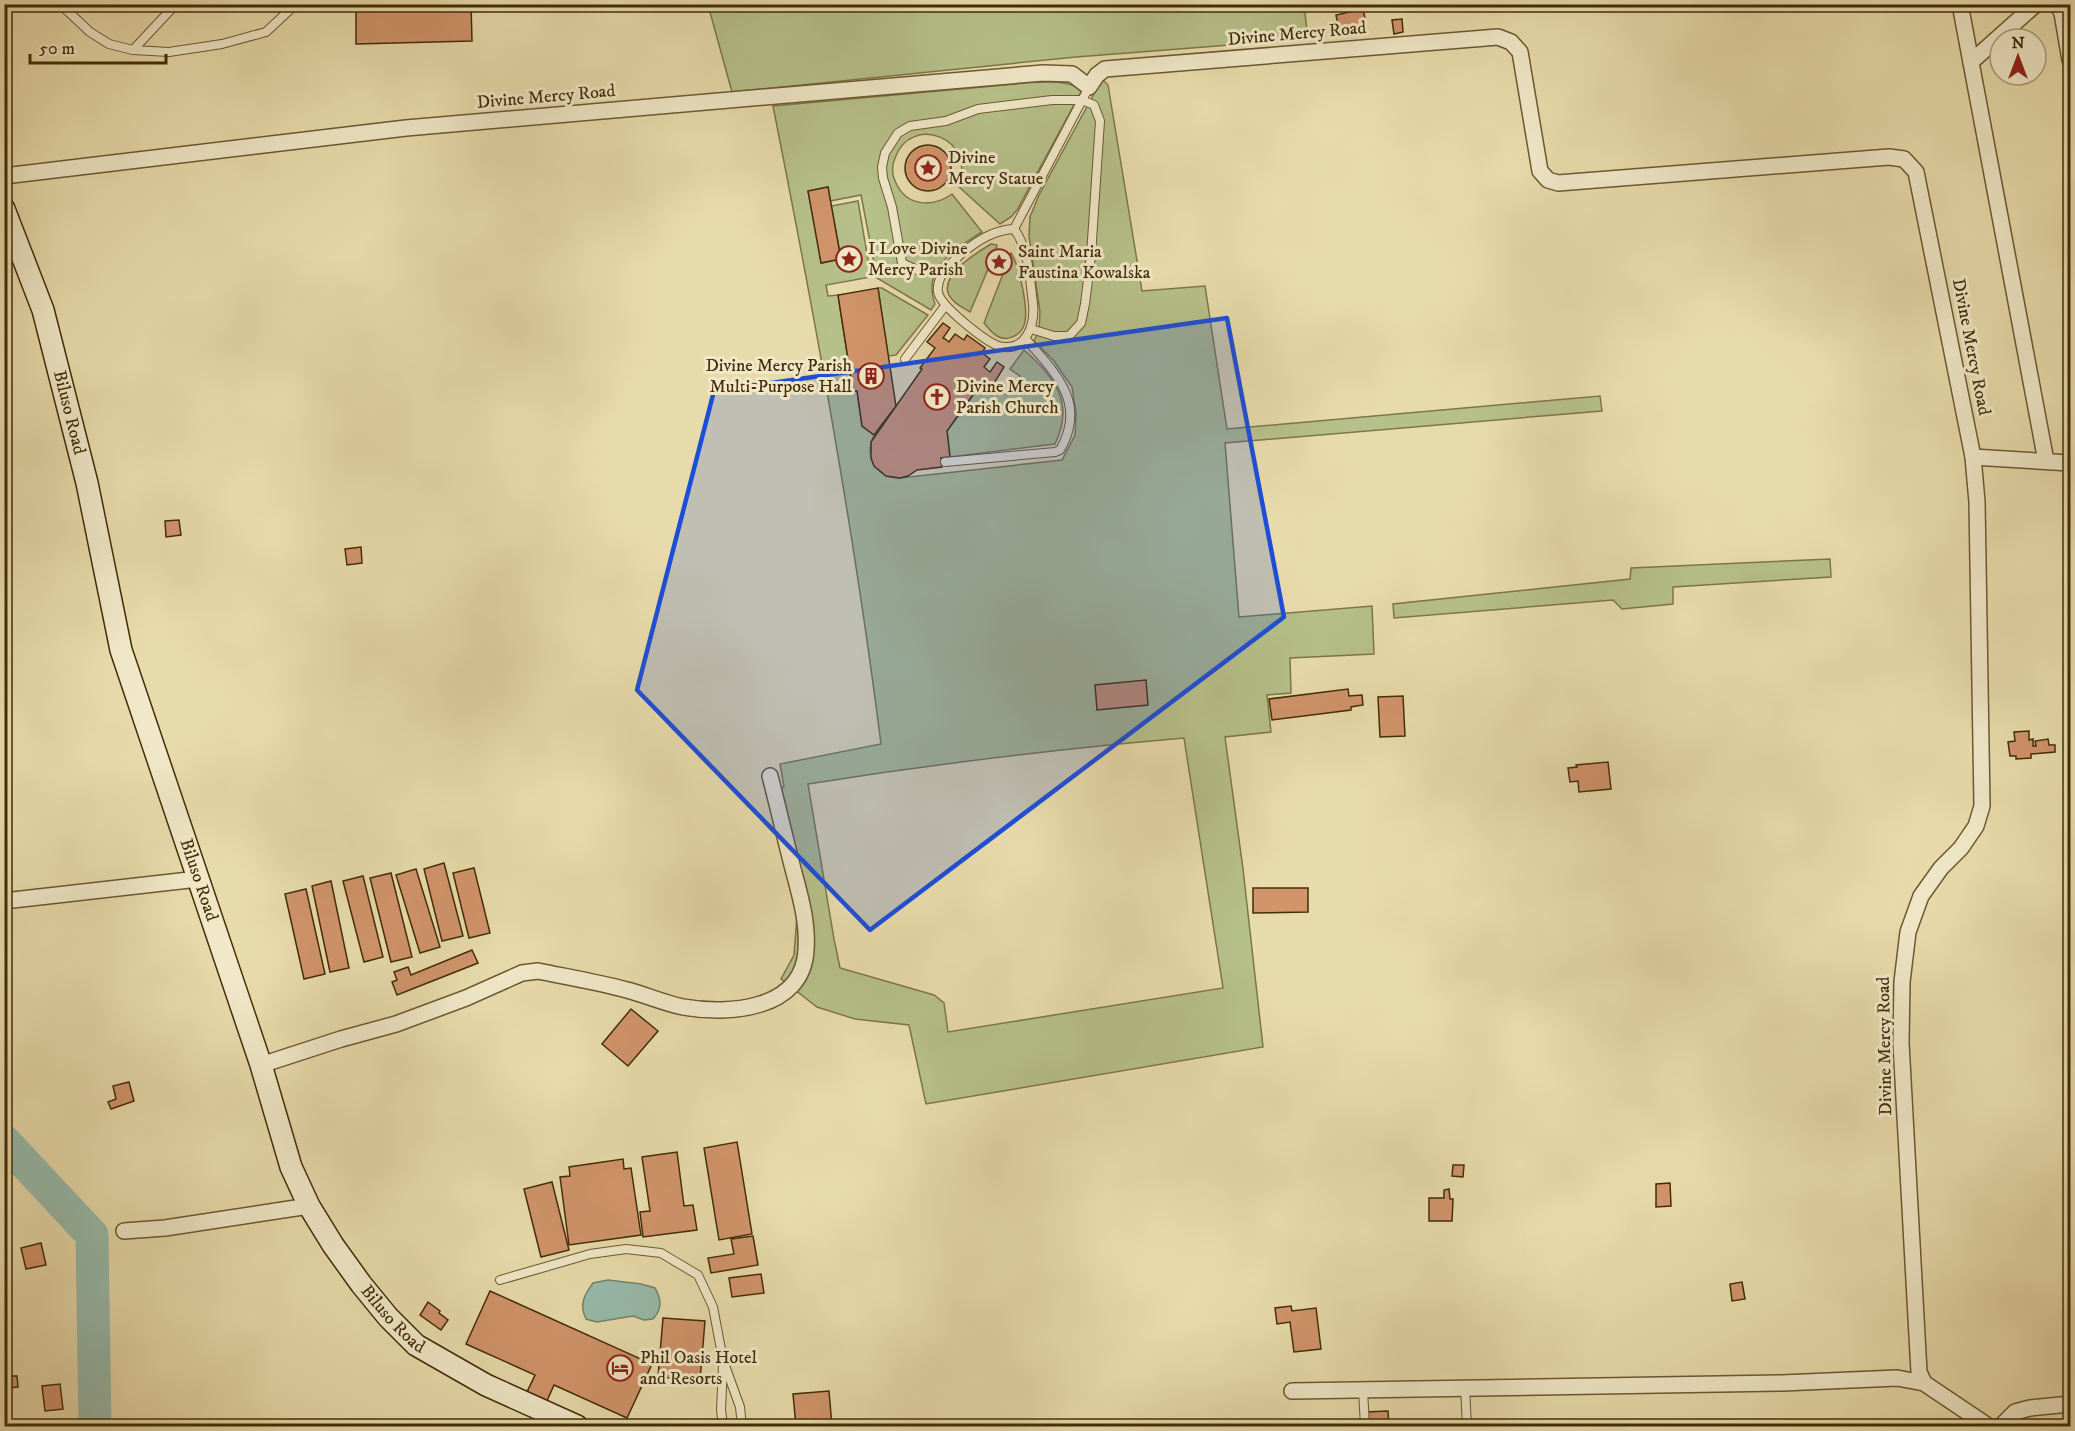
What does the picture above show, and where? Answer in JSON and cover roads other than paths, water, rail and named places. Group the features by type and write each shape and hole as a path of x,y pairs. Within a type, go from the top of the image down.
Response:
{"street":[{"path":"1960,4 2046,461"},
{"path":"1971,62 2036,4"},
{"path":"2057,4 2062,13 2070,60"},
{"name":"Divine Mercy Road","path":"4,176 406,128 1043,73 1072,74 1085,93 1096,75 1105,69 1498,37 1511,42 1520,52 1540,171 1548,180 1558,183 1888,157 1904,159 1916,172 1973,456 1977,502 1982,806 1976,826 1921,896 1908,932 1902,982 1901,1043 1918,1372 1924,1383"},
{"name":"Biluso Road","path":"4,208 43,310 87,483 121,650 261,1065 291,1167 309,1206 361,1284 388,1317 416,1345 486,1385 577,1426"},
{"path":"1973,456 2070,463"},
{"path":"261,1065 341,1038 396,1024 466,998 522,973 538,971 628,990 684,1007 729,1011 760,1004 785,994 796,981 805,962 807,948 804,911 770,776"},
{"path":"4,901 198,879"},
{"path":"124,1231 165,1228 309,1206"},
{"path":"1292,1391 1782,1383 1897,1378 1924,1383 1988,1426"},
{"path":"2001,1426 2015,1412 2070,1404"}],"lane":[{"path":"60,4 90,32 109,45 132,50 169,52 222,44 266,32 296,4"},
{"path":"132,50 176,4"},
{"path":"944,272 917,270 902,263 892,207 883,178 882,167 890,142 898,133 910,126 946,121 978,109 1052,100 1085,93 1094,105 1100,121 1091,255 1081,323 1069,336 1054,336 1031,329"},
{"name":"Divine Mercy Road","path":"1014,229 1085,93"},
{"path":"1014,229 1022,243 1033,309 1033,323 1025,338 1013,346 1006,347 997,345 945,306 938,292 944,272 964,252 998,231 1014,229"},
{"path":"904,359 945,306"},
{"path":"945,462 1060,450 1067,435 1070,420 1068,395 1054,372 1025,338"},
{"path":"500,1280 590,1254 626,1249 661,1253 698,1275 713,1307 723,1360 740,1407 742,1426"},
{"path":"723,1360 721,1410 723,1426"},
{"path":"1465,1388 1467,1426"},
{"path":"1363,1390 1365,1426"}],"waterway":[{"path":"4,1141 92,1235 95,1426"}],"place":[{"name":"Divine Mercy Statue","path":"928,168"},
{"name":"I Love Divine Mercy Parish","path":"849,259"},
{"name":"Saint Maria Faustina Kowalska","path":"999,262"},
{"name":"Divine Mercy Parish Multi-Purpose Hall","path":"871,376"},
{"name":"Divine Mercy Parish Church","path":"937,397"},
{"name":"Phil Oasis Hotel and Resorts","path":"620,1368"}]}
